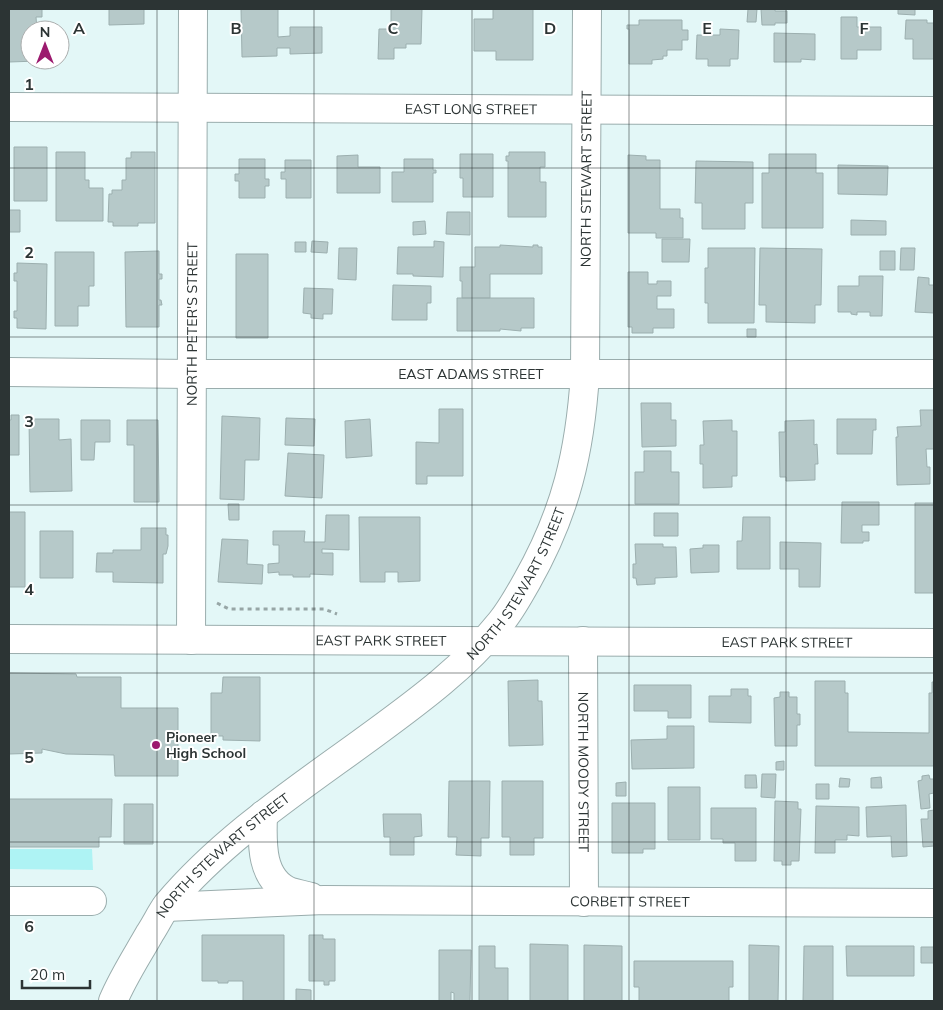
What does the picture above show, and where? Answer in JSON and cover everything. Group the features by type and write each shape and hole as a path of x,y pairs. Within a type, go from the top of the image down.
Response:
{"street":[{"name":"NORTH PETER'S STREET","path":"191,640 191,108 193,9"},
{"name":"NORTH STEWART STREET","path":"113,1001 122,979 166,907 212,857 263,815 414,704 451,674 501,622 537,564 569,484 582,415 585,374 587,9"},
{"name":"EAST LONG STREET","path":"9,107 934,111"},
{"name":"EAST ADAMS STREET","path":"9,372 191,374 934,374"},
{"name":"EAST PARK STREET","path":"9,639 934,643"},
{"name":"NORTH MOODY STREET","path":"583,642 584,902"},
{"name":"CORBETT STREET","path":"263,815 263,857 272,876 280,885 290,891 324,900"},
{"name":"CORBETT STREET","path":"166,907 324,900 934,903"},
{"path":"9,901 92,901"}],"path":[{"path":"217,603 229,609 324,609 340,615"}],"shaded area":[{"path":"9,849 92,849 93,870 9,869"}],"building":[{"path":"9,9 42,9 42,17 36,17 36,20 20,20 20,62 9,62"},
{"path":"109,9 144,9 144,24 109,25"},
{"path":"241,9 278,9 278,37 290,36 290,27 322,27 322,53 290,54 290,48 277,48 277,56 242,57"},
{"path":"391,9 422,9 421,44 406,44 406,48 394,48 394,59 378,59 379,29 391,29"},
{"path":"493,9 533,9 533,60 496,60 496,51 474,51 474,19 493,19"},
{"path":"748,9 757,9 756,22 747,22"},
{"path":"761,9 787,11 787,23 762,25"},
{"path":"898,9 915,9 915,15 898,14"},
{"path":"841,17 857,17 857,27 881,27 881,50 857,50 857,59 841,59"},
{"path":"639,20 682,20 682,30 688,30 688,40 682,40 682,50 667,50 667,56 663,56 663,59 652,60 652,64 629,64 629,29 627,29 627,25 639,25"},
{"path":"906,20 927,20 927,23 934,23 934,59 913,59 913,39 905,39"},
{"path":"720,29 739,30 738,59 730,59 730,66 708,66 708,59 696,59 697,35 720,35"},
{"path":"774,33 815,34 815,60 801,59 801,62 774,62"},
{"path":"14,147 47,147 47,201 14,201"},
{"path":"56,152 85,152 85,180 89,180 89,188 103,188 103,221 56,221"},
{"path":"131,152 155,152 155,223 138,223 138,226 113,226 113,222 108,222 109,194 112,194 112,190 122,190 122,180 126,180 126,158 131,158"},
{"path":"509,152 545,152 545,167 540,167 540,182 546,182 546,217 508,217 508,161 506,161 506,156 509,156"},
{"path":"460,154 493,154 493,197 463,197 463,178 460,178"},
{"path":"769,154 816,154 816,173 823,173 823,228 762,228 762,173 769,173"},
{"path":"358,155 358,167 380,167 380,193 337,193 337,156"},
{"path":"628,155 646,156 646,160 660,160 660,209 680,209 680,218 683,218 683,238 656,238 656,233 628,233"},
{"path":"239,159 265,159 265,179 269,179 269,186 265,186 265,198 239,198 239,181 235,181 235,174 239,174"},
{"path":"404,159 433,159 433,170 436,170 436,173 433,173 433,202 392,202 392,172 404,172"},
{"path":"285,160 311,160 311,198 286,198 286,179 281,179 281,172 285,172"},
{"path":"696,161 753,162 753,203 745,203 745,229 702,229 702,203 695,203"},
{"path":"838,165 888,166 887,195 838,194"},
{"path":"9,210 20,210 20,232 9,232"},
{"path":"447,212 470,212 470,235 446,234"},
{"path":"851,220 886,221 886,235 851,235"},
{"path":"425,221 426,234 413,235 413,222"},
{"path":"662,239 690,239 689,262 662,262"},
{"path":"312,241 328,242 327,253 311,252"},
{"path":"434,241 444,242 443,277 397,274 398,247 434,247"},
{"path":"295,242 306,242 306,252 295,252"},
{"path":"500,245 533,247 533,245 538,245 538,247 542,247 542,274 490,274 490,298 462,298 460,267 475,267 475,247 500,247"},
{"path":"339,248 357,248 356,280 338,279"},
{"path":"708,248 755,248 754,323 708,323 708,303 705,303 705,268 708,268"},
{"path":"760,248 822,249 821,305 815,305 815,323 766,322 766,305 759,305"},
{"path":"901,248 915,248 914,270 900,270"},
{"path":"159,251 159,274 162,274 162,279 159,279 159,300 161,300 162,305 159,305 159,327 126,327 125,252"},
{"path":"880,251 895,251 895,270 880,270"},
{"path":"55,252 94,252 94,286 89,286 89,306 78,306 78,326 55,326"},
{"path":"236,254 268,254 268,338 236,338"},
{"path":"17,263 47,264 46,329 17,328 17,318 14,318 14,311 17,311 17,281 14,281 14,273 17,273"},
{"path":"628,272 648,272 648,284 657,284 657,281 671,281 671,296 657,296 657,309 674,309 674,328 653,328 653,333 632,333 632,327 628,327"},
{"path":"859,276 883,276 882,316 870,316 870,312 857,312 857,315 851,314 851,312 838,312 838,286 859,286"},
{"path":"918,277 929,278 929,285 934,285 934,313 915,312"},
{"path":"393,285 431,286 431,303 427,303 427,320 392,320"},
{"path":"304,288 333,289 332,314 323,314 323,319 311,318 311,314 303,313"},
{"path":"457,298 534,298 534,328 521,328 521,331 500,329 500,331 457,331"},
{"path":"747,329 756,329 756,337 747,337"},
{"path":"641,403 671,403 671,420 676,420 676,446 642,447"},
{"path":"439,409 463,409 463,476 427,476 427,484 416,484 416,442 439,443"},
{"path":"920,410 934,410 934,449 926,449 927,467 930,467 930,484 897,485 897,427 921,426"},
{"path":"11,415 19,415 19,455 9,455 9,420 11,420"},
{"path":"222,416 260,418 259,460 245,460 244,500 220,499"},
{"path":"286,418 315,419 314,446 285,445"},
{"path":"29,419 59,419 59,440 71,439 72,491 30,492"},
{"path":"370,419 372,456 346,458 345,421"},
{"path":"837,419 876,419 876,430 873,430 872,454 837,454"},
{"path":"81,420 110,420 110,442 95,442 94,460 81,460"},
{"path":"127,420 158,420 159,502 134,502 134,445 127,445"},
{"path":"732,420 732,431 737,431 737,476 732,476 732,487 703,488 703,464 700,464 700,445 704,445 703,421"},
{"path":"814,420 814,445 817,444 818,464 815,464 815,480 786,481 786,477 780,477 779,432 785,432 785,421"},
{"path":"644,451 671,451 671,472 679,472 679,504 635,504 635,472 644,472"},
{"path":"288,453 324,455 322,498 285,496"},
{"path":"842,502 879,502 879,525 862,525 862,532 869,532 869,541 863,541 863,543 841,543"},
{"path":"915,503 934,503 934,593 915,593"},
{"path":"228,504 239,504 239,520 229,520"},
{"path":"9,512 25,512 25,587 9,587"},
{"path":"654,513 678,513 678,536 654,536"},
{"path":"326,515 349,515 349,550 322,549 322,553 333,553 333,575 310,574 310,577 293,577 293,575 279,575 279,572 268,573 268,564 279,563 279,545 273,545 273,531 305,531 304,542 325,542"},
{"path":"359,517 420,517 420,581 398,582 398,572 385,572 385,582 360,582"},
{"path":"743,517 770,517 770,569 737,569 737,541 742,541"},
{"path":"141,528 166,528 168,546 166,554 163,554 163,583 113,582 113,572 96,572 97,553 113,553 113,550 141,550"},
{"path":"40,531 73,531 73,578 40,578"},
{"path":"222,539 248,540 247,564 263,565 262,584 218,582"},
{"path":"780,542 821,543 820,587 799,587 799,569 780,569"},
{"path":"635,544 663,544 663,547 676,547 677,577 655,578 655,584 637,585 636,578 633,578 633,564 636,564"},
{"path":"703,545 719,545 719,572 691,573 690,549 703,548"},
{"path":"9,673 76,674 77,677 121,677 121,708 178,708 178,776 115,776 114,755 66,754 42,749 42,753 9,754"},
{"path":"223,677 260,677 260,741 223,740 223,736 211,736 211,693 222,693"},
{"path":"538,680 538,701 542,701 543,745 509,746 508,681"},
{"path":"815,681 845,681 845,693 848,693 848,732 929,733 929,693 932,693 932,682 934,682 934,766 815,766"},
{"path":"634,685 691,685 691,718 668,718 668,711 634,711"},
{"path":"731,689 748,689 748,696 751,696 751,723 709,722 709,696 731,696"},
{"path":"780,692 789,692 789,697 797,697 797,714 800,714 800,725 797,725 797,746 775,746 774,698 780,697"},
{"path":"667,726 694,726 694,768 632,769 631,740 667,739"},
{"path":"784,761 784,770 776,770 776,762"},
{"path":"762,774 776,774 775,798 761,797"},
{"path":"745,775 756,775 757,788 745,788"},
{"path":"929,775 930,779 934,779 934,793 929,794 930,808 921,809 918,781 922,780 922,776"},
{"path":"881,777 882,788 871,788 871,778"},
{"path":"840,778 850,779 849,787 839,787"},
{"path":"449,781 490,781 489,838 481,838 481,856 456,855 457,837 448,837"},
{"path":"502,781 543,781 543,838 534,838 534,855 510,855 510,837 502,837"},
{"path":"626,782 626,796 616,796 616,783"},
{"path":"816,784 829,784 829,799 816,799"},
{"path":"668,787 700,787 700,840 668,840"},
{"path":"9,799 112,799 111,837 99,837 99,847 9,847"},
{"path":"775,801 798,802 798,809 801,809 799,861 791,861 791,865 782,865 782,861 774,861"},
{"path":"612,803 655,803 655,849 643,849 643,853 612,853"},
{"path":"124,804 153,804 153,844 124,844"},
{"path":"906,805 907,856 892,857 891,836 867,837 866,807"},
{"path":"816,806 859,807 859,836 847,835 847,840 835,840 835,853 815,853"},
{"path":"711,808 756,808 756,861 735,861 735,843 723,843 723,839 711,839"},
{"path":"934,810 934,846 923,847 921,819 928,819 928,811"},
{"path":"383,814 421,814 422,836 414,837 414,855 390,855 390,837 384,837"},
{"path":"202,935 284,935 284,1001 243,1001 243,981 218,983 218,981 202,981"},
{"path":"309,935 323,935 323,939 335,939 335,981 329,981 329,985 324,985 324,981 309,981"},
{"path":"530,944 568,945 568,1001 530,1001"},
{"path":"584,945 622,946 622,1001 584,1001"},
{"path":"749,945 779,946 778,1001 749,1001"},
{"path":"479,946 495,946 495,968 508,968 508,1001 479,1001"},
{"path":"804,946 833,946 833,1001 803,1001"},
{"path":"846,946 914,946 914,976 847,976"},
{"path":"921,947 934,947 934,963 921,963"},
{"path":"439,950 471,950 470,1001 454,1001 454,993 451,992 451,1001 439,1001"},
{"path":"634,961 733,961 733,987 729,987 729,1001 639,1001 639,987 634,987"},
{"path":"296,989 311,990 311,1001 296,1001"}],"place":[{"name":"Pioneer High School","path":"156,745"}]}
